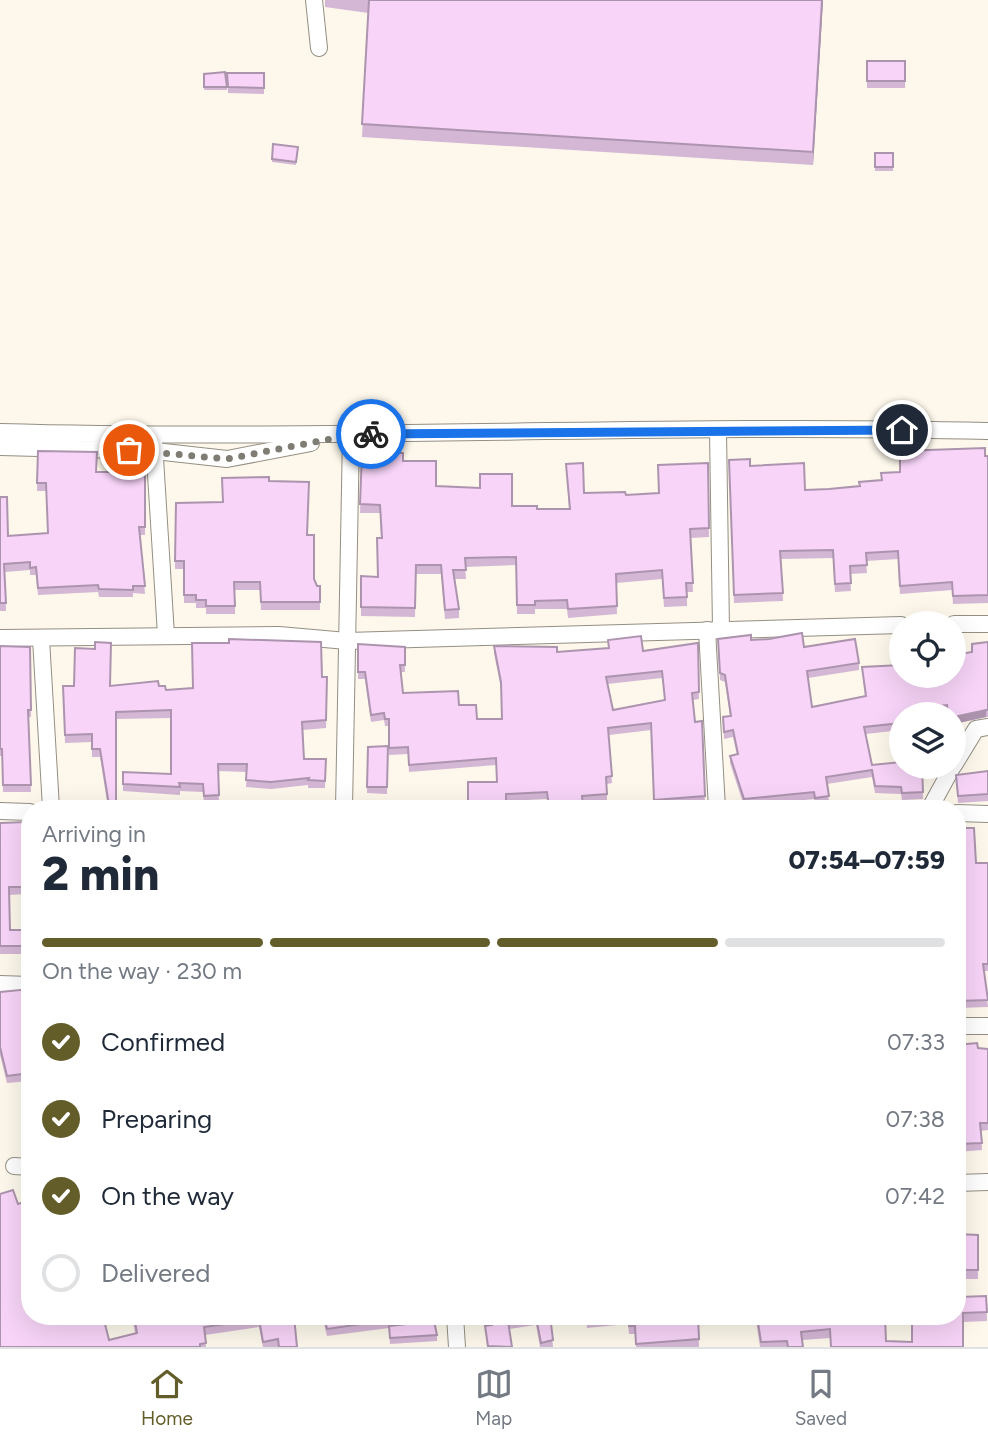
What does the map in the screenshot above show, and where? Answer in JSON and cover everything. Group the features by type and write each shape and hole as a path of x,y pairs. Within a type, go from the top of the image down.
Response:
{"street":[{"path":"314,0 319,48"},
{"path":"717,800 714,630 718,431"},
{"path":"0,447 154,444 351,435 988,431"},
{"path":"0,432 154,444 227,459 351,435"},
{"path":"344,800 351,435"},
{"path":"154,444 166,635"},
{"path":"966,624 988,624"},
{"path":"0,638 279,635 347,641 889,625"},
{"path":"41,639 51,800"},
{"path":"966,745 976,729 988,727"},
{"path":"934,800 946,779"},
{"path":"0,811 21,812"},
{"path":"966,813 988,814"},
{"path":"0,984 21,985"},
{"path":"966,1026 988,1026"},
{"path":"966,1183 988,1182"},
{"path":"456,1325 457,1347"}],"building":[{"path":"369,0 822,0 813,152 362,124"},
{"path":"867,61 905,61 905,81 867,81"},
{"path":"225,72 227,87 204,87 204,74"},
{"path":"227,73 264,73 264,88 228,87"},
{"path":"273,144 298,147 296,162 272,159"},
{"path":"875,153 893,153 893,167 875,167"},
{"path":"985,448 985,456 988,456 988,595 953,596 952,582 900,586 898,551 866,553 867,565 850,566 851,583 835,584 833,550 780,551 783,593 734,595 729,460 750,459 750,466 804,463 805,490 829,489 860,486 859,482 882,480 881,473 900,472 900,451"},
{"path":"38,451 97,452 96,472 145,472 145,527 139,527 145,586 133,586 133,590 99,589 98,585 38,588 36,567 30,568 30,562 4,564 6,603 0,603 0,497 7,497 8,536 48,533 46,483 37,483"},
{"path":"362,453 403,453 403,461 436,461 436,486 480,488 480,474 512,474 512,506 537,506 537,509 570,509 566,464 583,463 584,493 625,492 626,495 659,493 658,465 708,463 709,528 690,529 693,583 686,583 687,597 664,598 662,570 616,574 617,606 568,609 567,600 535,601 535,605 517,605 516,557 465,558 466,570 453,570 459,609 445,610 441,565 416,565 415,608 361,607 361,576 378,577 377,538 382,538 380,505 360,504"},
{"path":"269,477 269,481 309,482 307,535 314,535 314,579 317,586 320,586 320,602 261,602 260,582 234,582 235,606 206,606 206,600 196,600 196,595 184,595 184,561 175,561 176,503 223,502 222,478"},
{"path":"802,633 804,647 855,639 859,663 807,671 812,707 866,696 862,667 889,666 889,688 966,688 966,653 972,652 972,644 988,642 988,710 966,715 966,702 889,702 889,724 864,727 872,765 889,763 889,779 922,779 923,792 902,793 901,787 875,786 872,770 826,777 829,796 815,798 814,792 744,799 730,756 738,754 733,730 724,732 723,717 731,716 725,675 720,673 718,639 751,635 751,640"},
{"path":"641,636 643,651 698,643 699,692 692,693 695,722 702,721 705,796 654,800 651,723 608,728 612,776 606,777 607,794 582,796 582,800 548,800 547,792 506,794 506,800 468,800 468,782 497,782 496,758 409,765 408,747 389,748 389,719 385,719 384,713 371,715 365,672 358,672 358,644 405,647 405,665 400,665 403,693 458,691 459,705 476,705 477,719 502,719 501,682 494,646 557,647 557,652 609,648 608,640","holes":["662,671 665,700 613,710 606,677"]},
{"path":"229,639 321,642 322,677 327,677 326,720 302,722 304,759 326,759 325,781 308,780 309,778 271,782 246,780 247,764 218,764 219,795 204,796 203,784 179,783 180,787 123,784 123,772 171,774 171,710 116,712 116,800 108,800 100,749 92,749 92,734 65,735 63,686 74,686 75,648 95,649 95,642 111,643 110,686 158,681 159,686 165,686 166,690 193,688 192,643 229,643"},
{"path":"0,646 30,647 31,710 28,710 31,785 3,785 0,749"},
{"path":"388,746 387,787 367,787 368,747"},
{"path":"988,771 988,794 958,796 956,779 966,779 966,774"},
{"path":"21,822 21,887 9,887 10,930 21,930 21,946 0,946 0,823"},
{"path":"966,828 974,828 976,863 988,863 988,964 983,964 988,1000 966,1001"},
{"path":"21,990 21,1074 7,1076 0,1047 0,992"},
{"path":"977,1043 978,1048 988,1049 988,1123 980,1123 982,1143 966,1144 966,1044"},
{"path":"13,1190 18,1204 21,1203 21,1325 105,1325 109,1340 137,1333 136,1325 218,1325 204,1327 206,1343 200,1344 200,1347 0,1347 0,1194"},
{"path":"966,1234 978,1235 978,1270 966,1270"},
{"path":"986,1296 987,1312 966,1313 966,1297"},
{"path":"260,1325 295,1325 297,1347 279,1347 278,1339 263,1342"},
{"path":"326,1325 355,1325 327,1329"},
{"path":"435,1325 437,1335 390,1338 389,1326"},
{"path":"509,1325 512,1347 488,1346 485,1326"},
{"path":"538,1325 551,1325 553,1340 541,1343"},
{"path":"698,1325 699,1339 636,1344 635,1326 629,1326"},
{"path":"758,1325 885,1325 886,1341 912,1342 912,1325 963,1325 963,1347 831,1347 830,1329 801,1332 803,1347 788,1347 787,1341 761,1342"}],"way so far":[{"path":"129,450 227,459 351,435 371,434"}],"route":[{"path":"371,434 902,430"}]}
